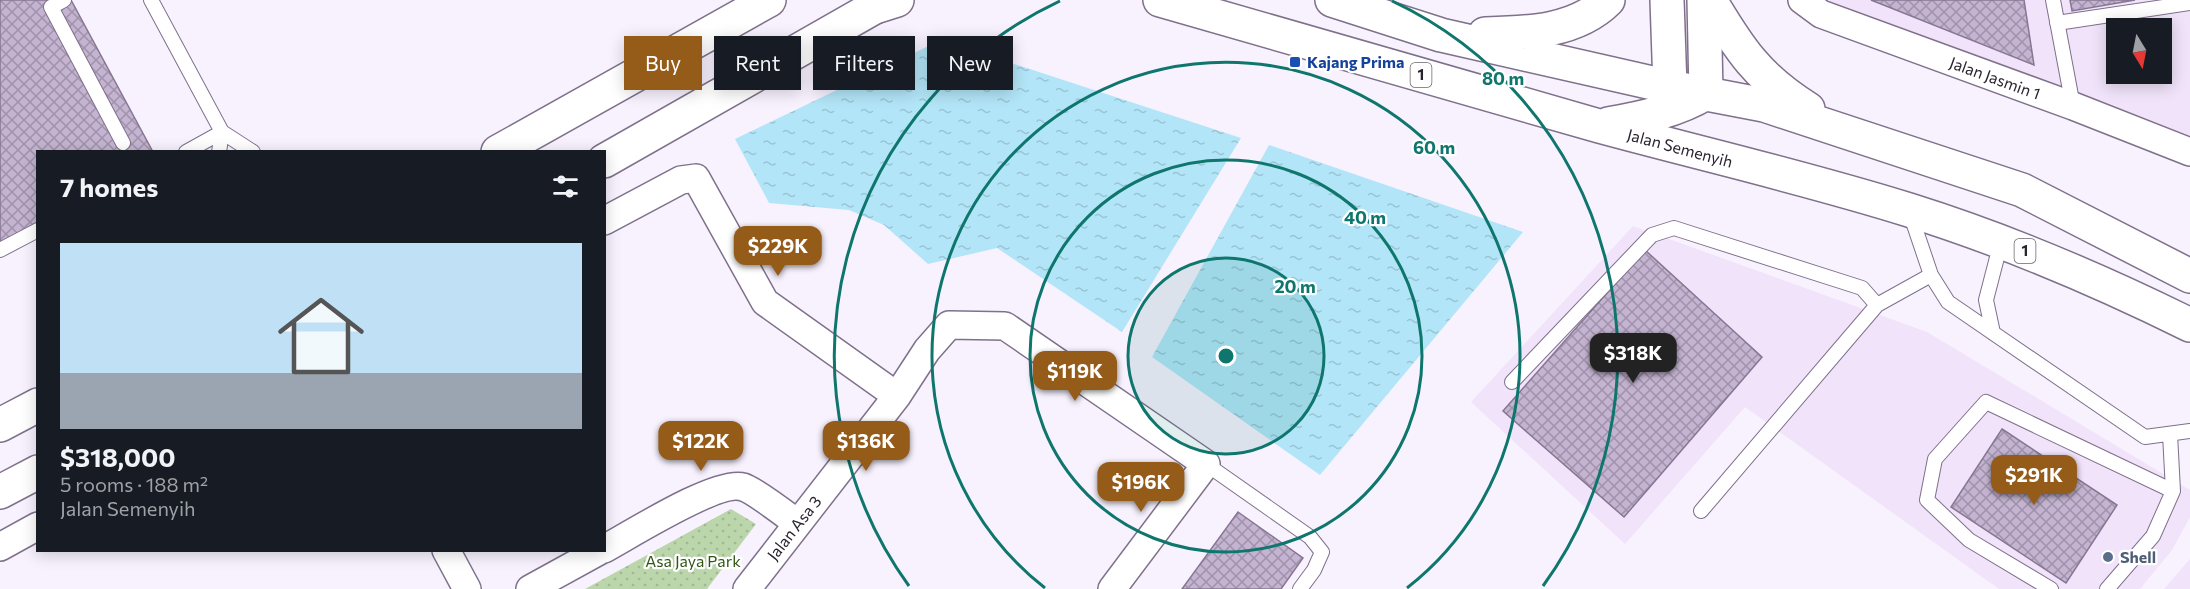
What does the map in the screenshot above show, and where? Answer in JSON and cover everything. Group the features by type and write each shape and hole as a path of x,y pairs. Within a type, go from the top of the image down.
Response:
{"main road":[{"path":"502,150 769,0"},
{"name":"Jalan Semenyih","path":"1160,0 1600,126 1810,181 1909,210 2001,241 2139,299 2190,325"},
{"path":"1332,0 1441,35 1686,95 1764,105 2022,190 2190,276"},
{"path":"1441,35 1518,34 1556,27 1578,21 1608,0"},
{"path":"1667,0 1686,95 1729,161"},
{"path":"1686,95 1704,0"},
{"path":"1710,0 1734,41 1759,72 1788,96 1861,137"},
{"path":"606,160 887,2"},
{"path":"1600,126 1643,118 1686,95"},
{"path":"0,425 36,406"},
{"path":"0,492 36,473"}],"street":[{"name":"Jalan Jasmin 1","path":"1802,0 1821,14 2073,106 2190,152"},
{"path":"606,219 681,180 696,178 765,302 897,396"},
{"name":"Jalan Asa 3","path":"747,589 897,396 927,350 949,325 1005,326 1206,464"},
{"path":"1112,589 1206,464"},
{"path":"606,548 701,496 721,488 743,486 797,523"},
{"path":"0,547 36,527"},
{"path":"447,552 467,589"},
{"path":"530,589 599,552"}],"lane":[{"path":"64,0 49,4 123,142"},
{"path":"151,0 222,132 251,150"},
{"path":"2053,0 2073,106"},
{"path":"2057,23 2190,3"},
{"path":"190,150 222,132"},
{"path":"219,150 222,132"},
{"path":"1909,210 1932,275 1948,302 2145,437 2190,431"},
{"path":"1512,382 1652,235 1674,228 1862,288 1878,304"},
{"path":"0,250 36,231"},
{"path":"1993,333 1986,300 2001,241"},
{"path":"1701,511 1878,304 1932,275"},
{"path":"2051,589 1969,540 1928,500 1935,459 1986,402 2172,491"},
{"path":"2107,589 2153,536 2172,491 2170,434"},
{"path":"1206,464 1310,537 1322,552 1314,570 1299,589"}],"shaded area":[{"path":"1824,0 2190,0 2190,140"},
{"path":"1633,226 1927,332 2190,490 2190,517 2172,550 2140,589 1999,589 1745,407 1625,544 1471,402"},
{"path":"2190,559 2190,589 2164,589"}],"green space":[{"name":"Asa Jaya Park","path":"731,509 756,524 707,589 585,589"}],"water":[{"path":"927,47 927,90 1013,90 1013,64 1241,138 1122,332 997,248 928,264 884,225 849,210 769,203 735,139 837,90 915,90 915,52"},
{"path":"1269,145 1523,232 1320,475 1152,357"}],"building":[{"path":"0,0 71,0 152,150 36,150 36,223 0,243"},
{"path":"1871,0 2024,0 2034,65"},
{"path":"2070,0 2135,0 2072,11"},
{"path":"1645,250 1762,357 1624,517 1503,411"},
{"path":"2002,429 2117,505 2066,583 1951,507"},
{"path":"1238,512 1303,558 1281,589 1182,589"}],"place":[{"name":"Kajang Prima","path":"1295,62"},
{"name":"Shell","path":"2108,557"}]}
